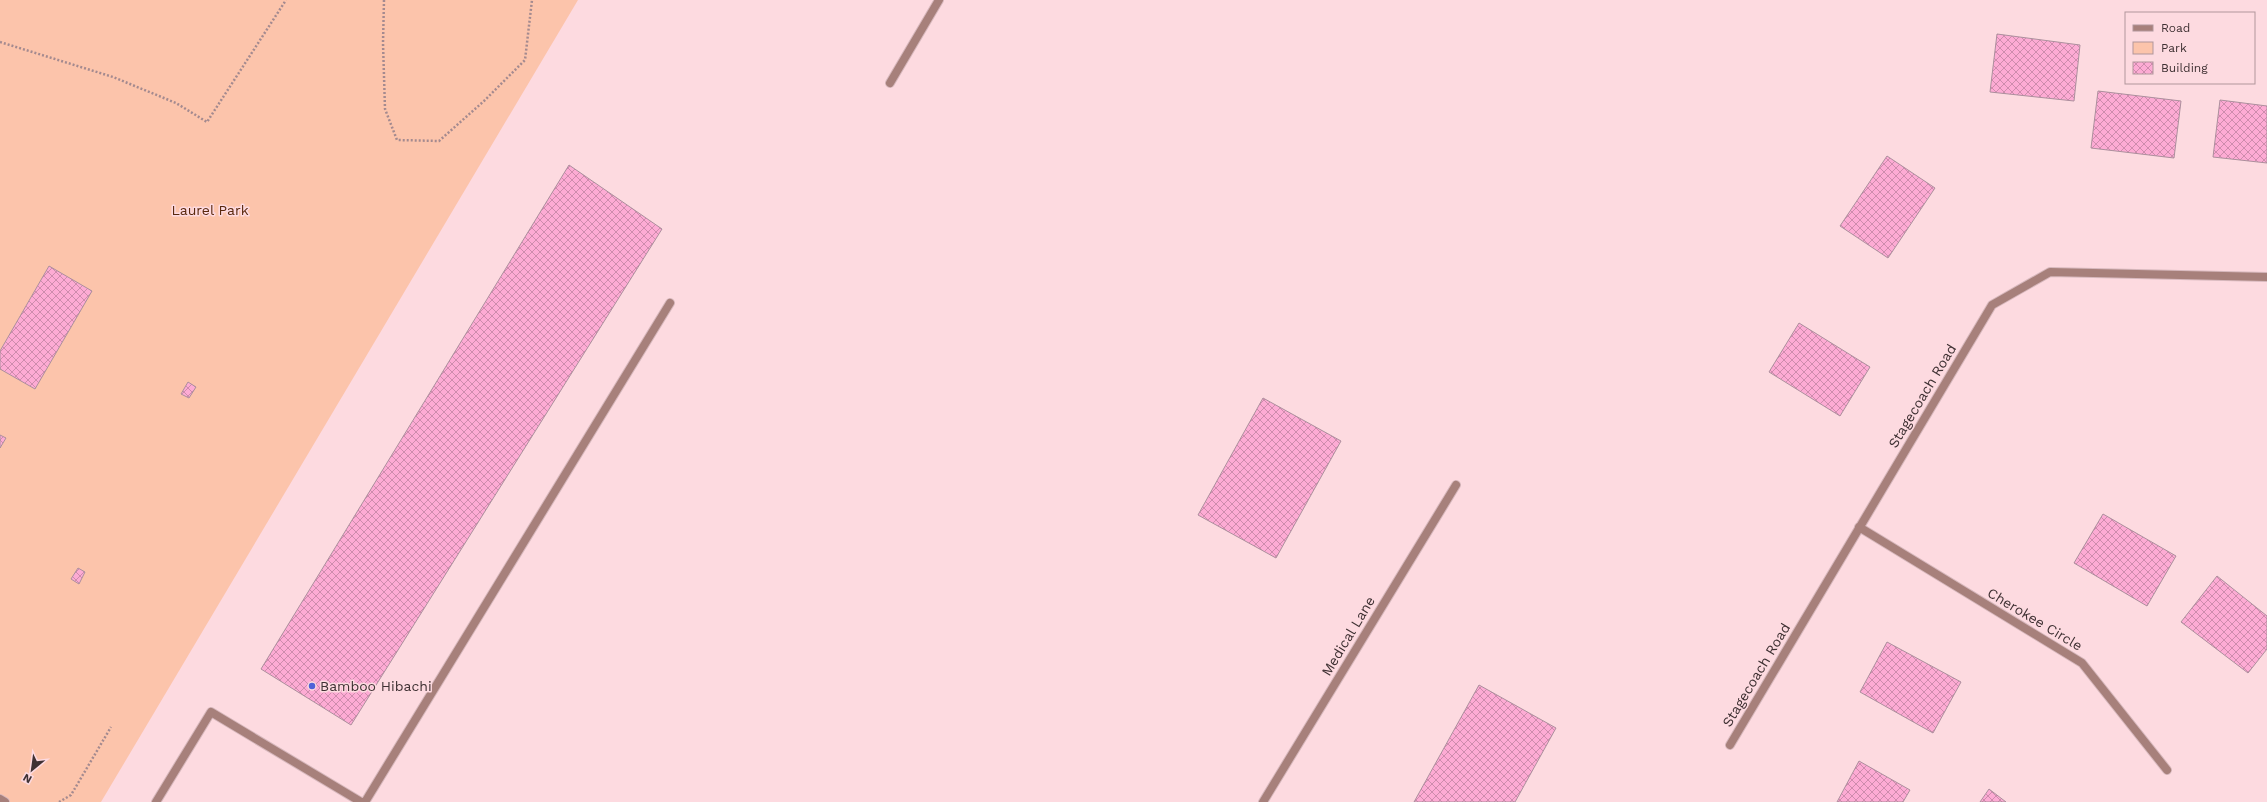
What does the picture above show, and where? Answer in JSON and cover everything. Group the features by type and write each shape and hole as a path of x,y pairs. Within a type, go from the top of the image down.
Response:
{"street":[{"path":"890,83 939,0"},
{"name":"Stagecoach Road","path":"1730,745 1992,305 2050,272 2267,277"},
{"path":"365,802 670,303"},
{"name":"Medical Lane","path":"1263,802 1456,484"},
{"name":"Cherokee Circle","path":"1859,527 2082,662 2167,770"},
{"path":"156,802 211,712 361,802"},
{"path":"0,799 5,802"}],"path":[{"path":"0,42 114,77 176,103 207,122 286,0"},
{"path":"384,0 383,43 385,109 397,140 439,141 484,101 525,60 532,0"},
{"path":"59,802 71,795 111,727"}],"green space":[{"name":"Laurel Park","path":"0,0 578,0 101,802 0,802"}],"building":[{"path":"1997,34 2080,45 2074,101 1990,92"},
{"path":"2098,91 2181,101 2174,158 2091,148"},
{"path":"2220,100 2267,106 2267,163 2213,157"},
{"path":"1887,156 1935,188 1888,258 1840,226"},
{"path":"569,165 662,229 351,725 261,669"},
{"path":"49,266 92,291 35,389 0,369 0,351"},
{"path":"1799,323 1870,367 1840,416 1769,372"},
{"path":"188,382 196,387 189,398 181,394"},
{"path":"1263,398 1341,441 1276,558 1198,515"},
{"path":"0,435 6,438 0,448"},
{"path":"2103,514 2176,556 2147,606 2074,563"},
{"path":"78,568 85,572 79,584 71,579"},
{"path":"2217,576 2267,616 2267,649 2248,673 2181,622"},
{"path":"1887,642 1961,682 1933,733 1860,692"},
{"path":"1479,685 1556,728 1515,802 1414,802"},
{"path":"1859,761 1910,790 1903,802 1837,802"},
{"path":"1989,789 2006,802 1980,802"}],"place":[{"name":"Bamboo Hibachi","path":"312,686"}]}
